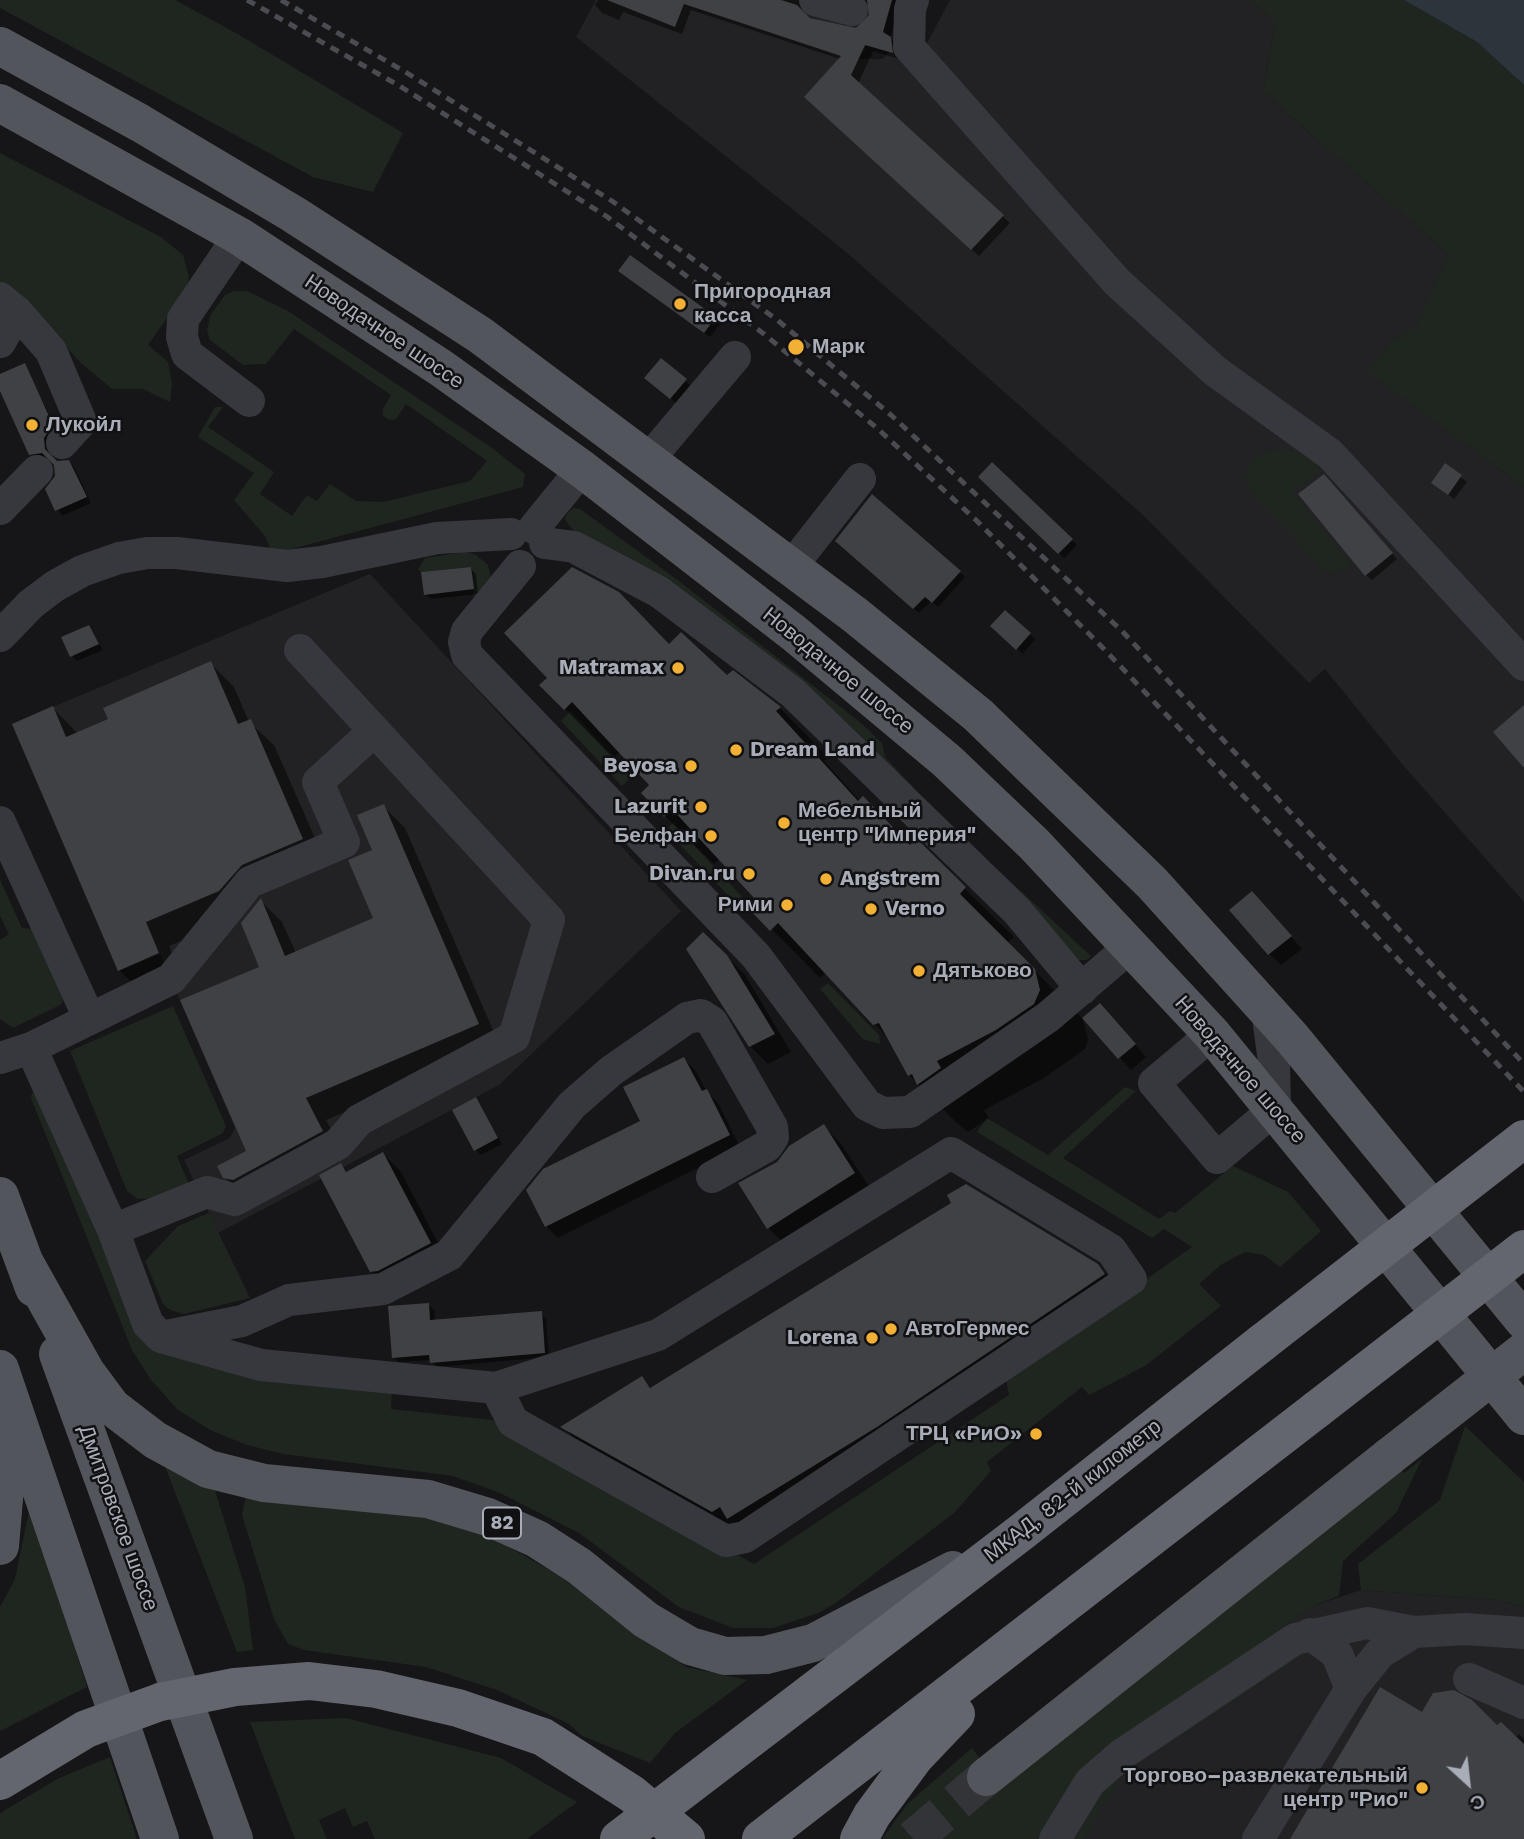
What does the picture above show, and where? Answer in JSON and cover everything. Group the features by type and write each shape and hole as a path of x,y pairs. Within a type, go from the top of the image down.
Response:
{"highway":[{"name":"МКАД, 82-й километр","path":"619,1839 1018,1534 1524,1139"},
{"path":"761,1839 1524,1249"},
{"path":"859,1839 872,1815 915,1757 1036,1628"},
{"path":"0,1781 86,1729 160,1702 235,1687 309,1681 376,1689 458,1707 511,1724 583,1760 632,1794 686,1839"}],"main road":[{"path":"0,47 140,123 293,214 480,335 791,567 978,715 1152,883 1362,1121 1524,1321"},
{"name":"Новодачное шоссе","path":"0,103 239,236 441,368 582,469 796,634 947,761 1034,844 1212,1034 1524,1416"},
{"name":"Дмитровское шоссе","path":"0,1196 234,1839"},
{"name":"82","path":"25,1262 86,1372 113,1407 155,1440 208,1469 264,1483 428,1499 488,1517 537,1539 579,1566 646,1620 690,1646 725,1656 766,1655 813,1643 1018,1534"},
{"path":"986,1777 1524,1351"},
{"path":"0,1369 160,1839"},
{"path":"0,1546 6,1475 1,1429"}],"lane":[{"path":"815,0 862,9"},
{"path":"911,4 909,47 1117,282 1215,371 1330,454 1524,665"},
{"path":"239,236 183,319 182,337 187,354 249,401"},
{"path":"0,342 9,305"},
{"path":"9,305 51,351 81,422 62,443"},
{"path":"649,459 735,357"},
{"path":"582,469 530,535 506,553 520,566 467,631 464,642 467,655 756,956 867,1105 883,1113 910,1112 1082,989 1131,946"},
{"path":"3,495 37,471"},
{"path":"791,567 860,479"},
{"path":"0,636 31,604 55,586 82,571 119,558 177,552 287,566 322,562 436,538 530,535 574,548 659,592 793,693 1017,911 1082,989"},
{"path":"113,1230 208,1192 235,1200 338,1144 359,1120 514,1037 549,920 300,650"},
{"path":"0,1058 31,1048 171,979 250,882 344,842 318,782 374,731"},
{"path":"0,822 89,1018"},
{"path":"1212,1034 1154,1083 1217,1158 1275,1109 1274,1062 1266,1010"},
{"path":"161,1338 242,1321 289,1300 383,1289 449,1255 572,1105 611,1071 687,1018 701,1015 712,1022 772,1127 773,1136 767,1146 712,1177"},
{"path":"31,1048 113,1230 148,1324 161,1338 261,1365 496,1388 658,1335 951,1153 1111,1250 1131,1279 736,1541 726,1541 513,1422 496,1388"},
{"path":"1055,1839 1090,1782 1121,1755 1276,1650 1310,1634 1367,1623 1414,1632 1465,1629 1524,1633"},
{"path":"1258,1839 1351,1689 1380,1653 1414,1632"},
{"path":"1310,1634 1336,1654 1351,1689"},
{"path":"1469,1679 1524,1703"}],"shaded area":[{"path":"0,0 175,0 236,33 403,133 373,192 313,177 0,8"},
{"path":"596,0 892,0 859,59 883,59 894,46 925,47 950,0 1251,0 1275,23 1263,92 1448,254 1416,328 1390,343 1367,371 1524,487 1524,902 1402,764 1325,669 1309,683 1143,515 845,251 576,37"},
{"path":"1251,0 1404,0 1477,42 1524,85 1524,487 1366,371 1390,343 1416,327 1448,254 1263,92 1275,23"},
{"path":"1404,0 1524,0 1524,85 1477,42"},
{"path":"0,153 161,237 183,255 189,277 186,291 148,345 168,362 172,383 170,402 143,389 112,389 81,363 45,324 0,287"},
{"path":"234,291 247,291 288,311 492,448 525,474 523,487 273,554 265,536 234,500 254,473 198,437 215,407 223,407 208,427 274,472 260,494 292,516 307,495 317,501 330,484 356,501 383,502 470,481 487,461 406,404 396,419 390,420 383,416 383,409 391,395 294,329 266,364 243,365 210,340 207,330 211,314 225,295"},
{"path":"1268,451 1296,451 1318,463 1320,472 1292,492 1350,563 1348,568 1330,573 1322,569 1248,488 1245,478 1249,462"},
{"path":"573,508 580,509 679,581 861,723 882,743 885,757 913,787 907,789 728,625 573,530 565,520"},
{"path":"466,552 476,555 488,565 492,583 478,597 474,597 471,567 421,572 418,569 425,558"},
{"path":"370,574 681,911 499,1085 218,1233 184,1160 230,1138 235,1128 160,954 118,971 12,724"},
{"path":"571,711 632,776 622,786 561,721"},
{"path":"673,823 747,902 740,908 666,830"},
{"path":"997,869 1091,956 1087,960 1077,960"},
{"path":"0,880 22,928 33,929 63,991 62,1004 13,1028 0,1019 0,940 9,934 0,916"},
{"path":"828,983 879,1035 880,1044 863,1039 820,989"},
{"path":"173,1006 226,1126 223,1133 177,1156 189,1184 156,1198 138,1199 127,1191 70,1051"},
{"path":"1125,1087 1136,1091 1063,1158 1159,1219 1170,1211 1175,1213 1233,1166 1288,1192 1321,1231 1280,1267 1264,1255 1245,1252 1222,1264 1199,1284 1221,1306 1145,1366 1089,1395 1082,1387 987,1462 991,1471 954,1513 836,1603 818,1613 773,1628 733,1628 679,1607 579,1533 500,1493 453,1476 283,1454 247,1445 212,1431 178,1410 151,1380 132,1350 31,1098 32,1093 37,1091 143,1339 162,1354 254,1373 392,1388 391,1409 492,1420 754,1564 1009,1395 1006,1378 1192,1247 1164,1229 1152,1238 977,1132 987,1118 1048,1155"},
{"path":"209,1213 250,1298 184,1314 170,1310 163,1304 145,1261 178,1226"},
{"path":"1465,1426 1524,1482 1524,1607 1497,1600 1361,1590 1358,1564 1440,1500"},
{"path":"161,1456 212,1481 245,1587 253,1650 237,1652"},
{"path":"1422,1459 1396,1513 1343,1561 1339,1596 1313,1606 1088,1765 1037,1839 882,1839 907,1804 972,1748 1001,1787 1400,1469 1404,1473"},
{"path":"248,1486 435,1518 495,1539 560,1576 686,1667 747,1680 675,1733 650,1763 582,1736 569,1724 497,1690 426,1667 304,1650 288,1644 274,1619 242,1515"},
{"path":"30,1506 87,1687 0,1731 0,1607 15,1579"},
{"path":"1361,1590 1497,1600 1524,1607 1524,1839 1037,1839 1088,1765 1313,1606"},
{"path":"1302,1649 1308,1652 1174,1740 1170,1735"},
{"path":"346,1718 501,1758 577,1802 527,1839 375,1839 367,1821 353,1827 345,1808 319,1820 327,1839 295,1839 250,1722"},
{"path":"110,1757 137,1839 0,1839 0,1814 5,1810 59,1778"},
{"path":"1112,1779 1118,1780 1083,1839 1076,1839"}],"building":[{"path":"607,0 781,0 797,5 810,18 856,28 869,15 867,0 892,0 883,32 891,37 893,53 865,45 851,75 1004,215 971,250 804,97 841,56 684,4 685,1 675,27"},
{"path":"630,255 716,317 704,333 618,271"},
{"path":"661,358 687,379 670,399 644,378"},
{"path":"25,363 53,425 44,438 45,449 57,461 69,460 87,497 55,511 45,489 55,476 54,465 42,453 29,455 0,391 0,374"},
{"path":"992,462 1073,539 1058,554 978,477"},
{"path":"1445,463 1462,475 1448,495 1431,483"},
{"path":"1324,474 1393,553 1365,576 1298,494"},
{"path":"872,494 961,571 932,603 925,597 913,609 835,541"},
{"path":"471,567 474,589 424,595 421,572"},
{"name":"Мебельный центр \"Империя\"","path":"572,567 619,592 669,644 681,632 727,675 733,670 781,707 776,711 858,801 863,796 910,845 917,839 966,887 960,894 1035,969 1040,990 1034,1004 996,1030 937,1061 941,1068 917,1085 912,1074 908,1076 879,1023 873,1025 778,923 770,931 747,907 755,899 672,809 664,817 641,793 649,785 572,702 564,710 539,685 547,678 504,633"},
{"path":"1005,610 1031,633 1016,650 990,626"},
{"path":"89,625 99,644 70,657 61,637"},
{"path":"211,661 238,724 251,719 303,839 242,865 219,891 146,922 159,953 118,971 12,724 53,706 66,737 108,719 103,708"},
{"path":"1524,705 1524,768 1493,732"},
{"path":"384,804 479,1024 306,1098 323,1131 233,1180 223,1178 217,1166 246,1151 180,1000 259,967 241,923 261,898 285,956 373,918 348,860 372,850 357,815"},
{"path":"1252,891 1292,936 1268,955 1229,910"},
{"path":"703,932 727,955 775,1034 749,1047 686,949"},
{"path":"1100,1003 1136,1044 1118,1059 1082,1018"},
{"path":"684,1057 702,1091 707,1089 730,1135 545,1227 526,1190 543,1169 640,1121 623,1087"},
{"path":"476,1097 498,1138 474,1151 452,1110"},
{"path":"824,1124 855,1173 767,1229 738,1183 777,1162 789,1146"},
{"path":"383,1152 431,1243 378,1271 370,1272 319,1175 341,1163 346,1172"},
{"name":"АвтоГермес","path":"966,1184 1098,1264 1105,1274 877,1427 727,1519 720,1507 712,1512 560,1427 642,1376 650,1388 951,1203 947,1195"},
{"path":"429,1303 430,1320 542,1311 545,1353 430,1363 429,1355 392,1358 388,1306"},
{"name":"Торгово–развлекательный центр \"Рио\"","path":"1380,1687 1422,1712 1433,1693 1454,1690 1472,1700 1497,1725 1501,1722 1524,1744 1524,1839 1290,1839"}],"tunnel":[{"path":"913,1839 986,1777"}],"railway":[{"path":"247,0 398,85 606,216 764,334 878,429 977,521 1104,649 1524,1092"},
{"path":"281,0 407,73 612,201 776,319 891,415 1122,631 1524,1064"}],"place":[{"name":"Пригородная касса","path":"680,304"},
{"name":"Марк","path":"796,347"},
{"name":"Лукойл","path":"32,425"},
{"name":"Matramax","path":"678,668"},
{"name":"Dream Land","path":"736,750"},
{"name":"Beyosa","path":"691,766"},
{"name":"Lazurit","path":"701,807"},
{"name":"Мебельный центр \"Империя\"","path":"784,823"},
{"name":"Белфан","path":"711,836"},
{"name":"Divan.ru","path":"749,874"},
{"name":"Angstrem","path":"826,879"},
{"name":"Рими","path":"787,905"},
{"name":"Verno","path":"871,909"},
{"name":"Дятьково","path":"919,971"},
{"name":"АвтоГермес","path":"891,1329"},
{"name":"Lorena","path":"872,1338"},
{"name":"ТРЦ «РиО»","path":"1036,1434"},
{"name":"Торгово–развлекательный центр \"Рио\"","path":"1422,1788"}]}
